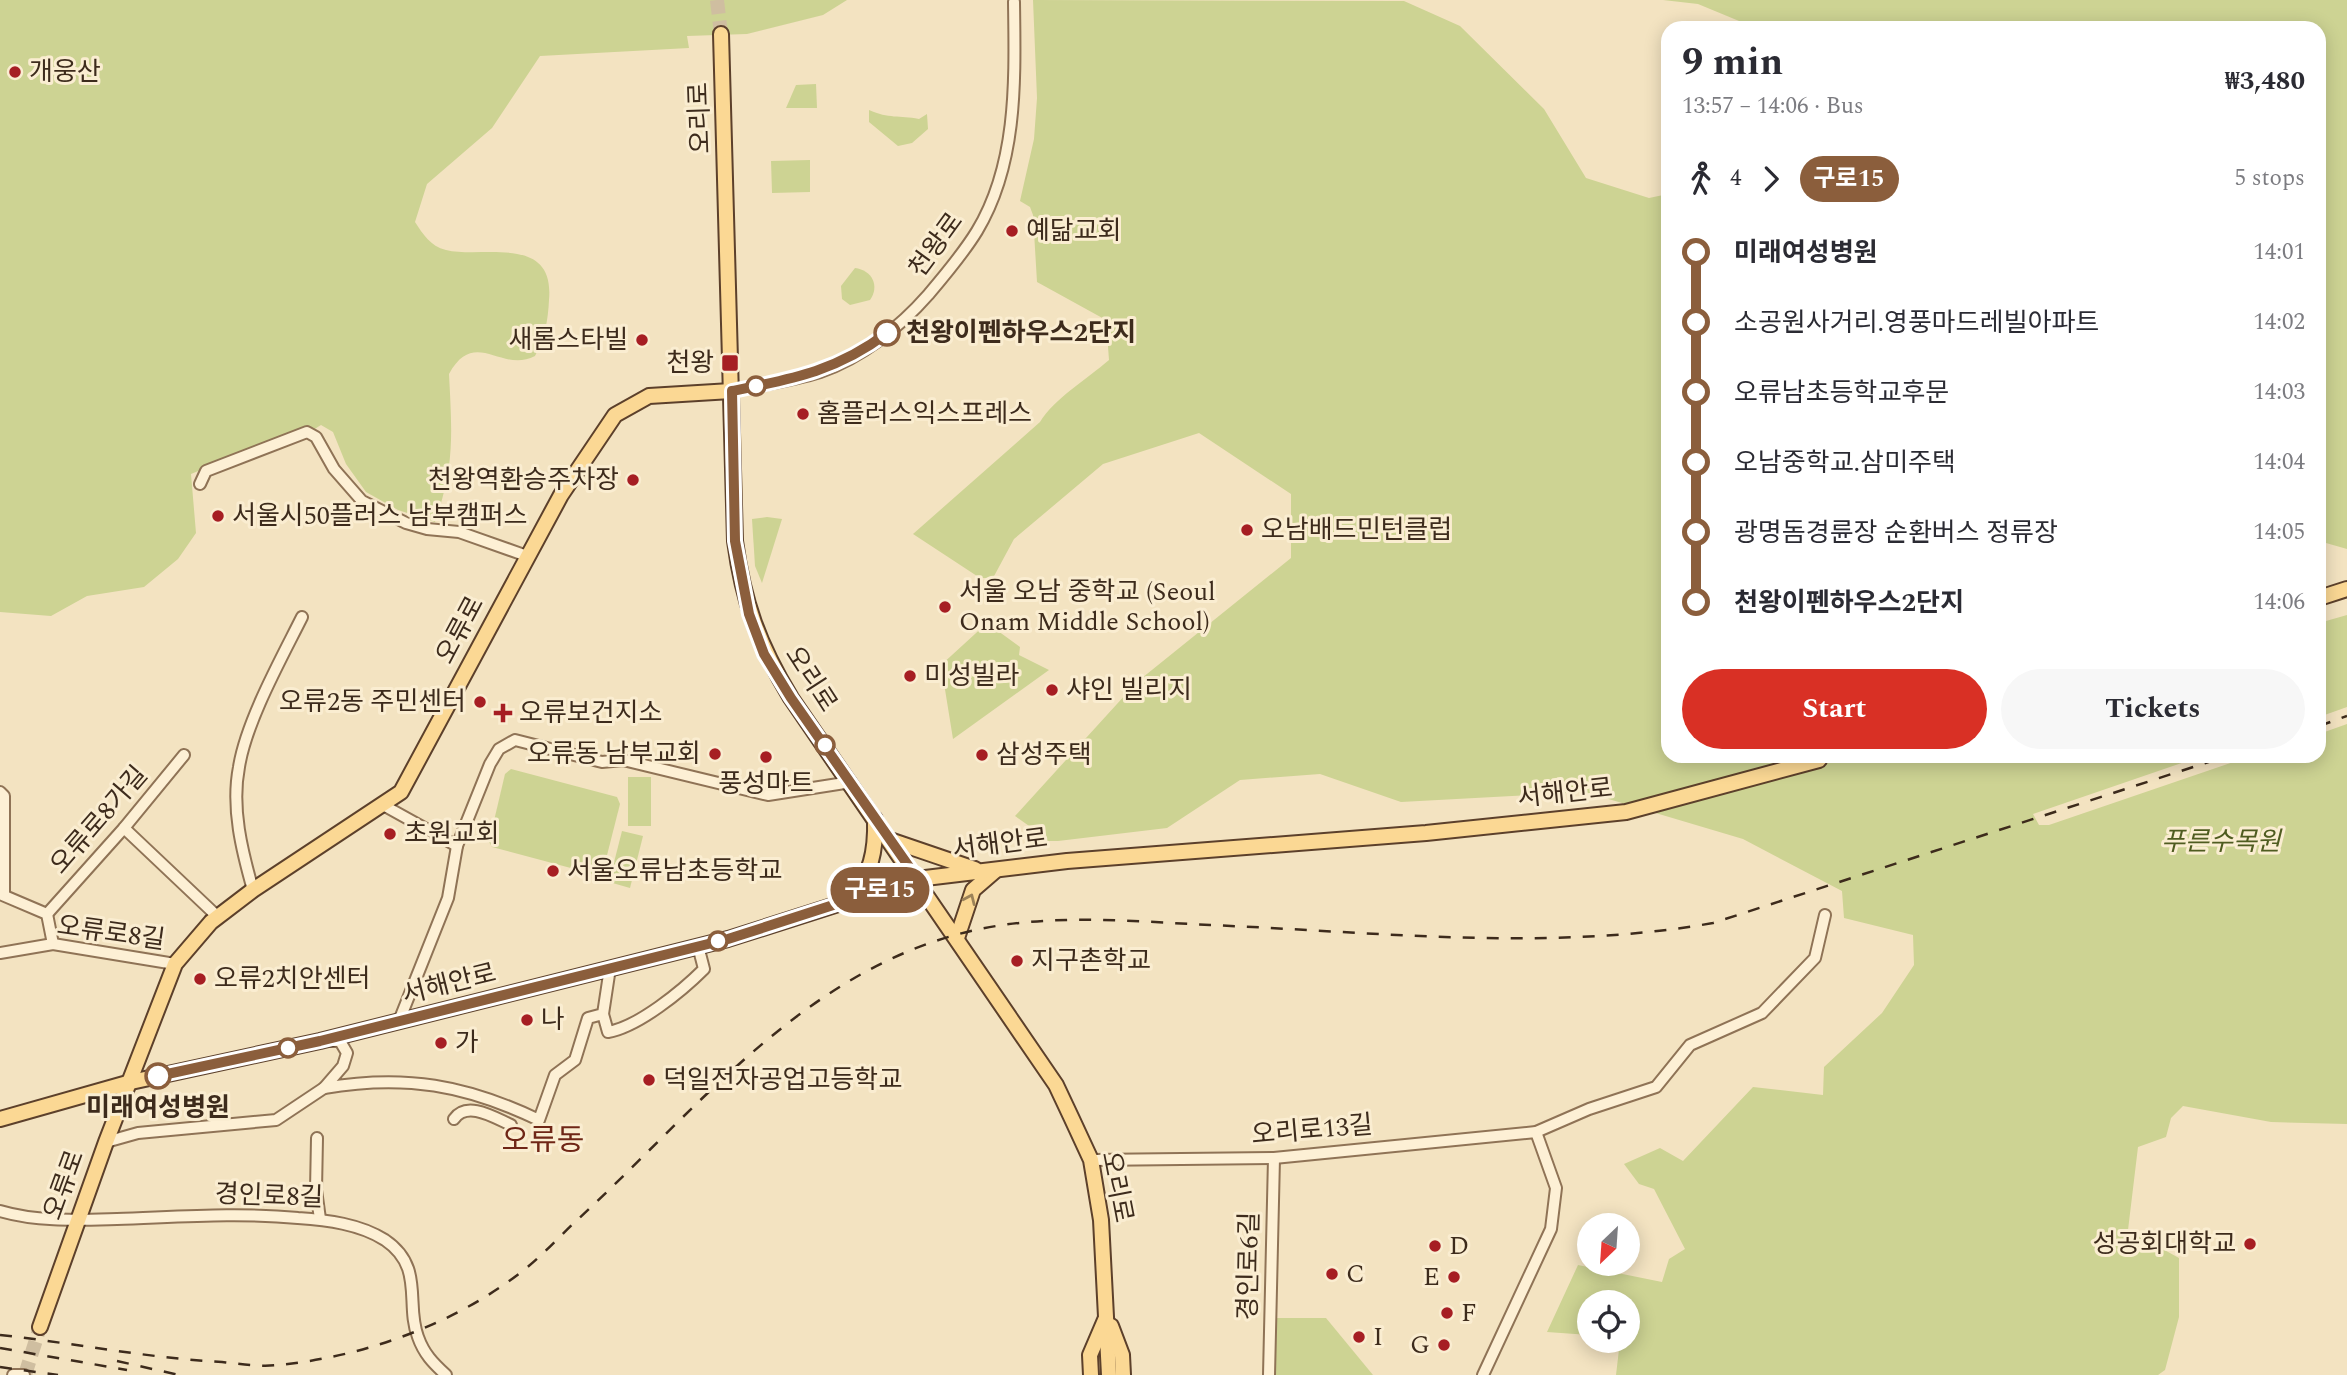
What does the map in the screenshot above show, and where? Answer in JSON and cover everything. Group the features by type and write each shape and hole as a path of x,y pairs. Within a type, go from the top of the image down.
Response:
{"main road":[{"name":"오리로","path":"721,34 735,541 749,614 764,654 1056,1085 1091,1160 1101,1220 1109,1375"},
{"name":"오류로","path":"40,1327 106,1142 175,964 218,917 253,890 401,792 527,556 584,458 624,408 649,396 732,391"},
{"path":"2326,596 2347,589"},
{"name":"서해안로","path":"0,1119 131,1082 320,1041 698,946 917,878 1626,812 1808,763"},
{"path":"850,900 862,885 874,856 875,817"},
{"path":"890,840 979,871"},
{"path":"957,938 973,890 998,869"},
{"name":"오리로","path":"1091,1375 1090,1355 1107,1315"},
{"name":"오리로","path":"1107,1315 1122,1355 1123,1375"}],"street":[{"name":"천왕로","path":"732,391 786,381 842,363 897,326 920,304 963,251 988,207 1009,137 1013,102 1014,2"},
{"path":"200,484 206,471 307,432 316,437 345,485 376,509 427,530 459,532 527,556"},
{"path":"253,890 240,845 239,767 265,693 302,617"},
{"path":"399,1021 448,898 457,846 490,764 499,749 515,740 602,762 623,760 768,795 851,782"},
{"name":"오류로8가길","path":"47,914 124,828 184,755"},
{"path":"0,792 4,796 2,894 47,914 53,944"},
{"path":"383,805 457,846"},
{"path":"124,828 218,917"},
{"name":"오리로13길","path":"1091,1160 1274,1158 1536,1132 1589,1109 1656,1087 1690,1045 1762,1013 1815,958 1825,915"},
{"name":"오류로8길","path":"0,953 53,944 175,964"},
{"path":"610,968 604,1014 608,1032 622,1030 687,986 704,969 698,946"},
{"path":"324,1088 386,1081 440,1084 493,1099 540,1120 555,1075 575,1060 587,1018 604,1014"},
{"path":"106,1142 138,1133 276,1120 324,1088 343,1066 347,1053 340,1041 320,1041"},
{"path":"454,1119 468,1110 511,1125"},
{"path":"1483,1375 1551,1229 1556,1188 1536,1132"},
{"path":"317,1138 316,1179 320,1220"},
{"name":"경인로6길","path":"1269,1375 1274,1158"},
{"path":"0,1211 19,1216 78,1220"},
{"name":"경인로8길","path":"78,1220 265,1215 337,1221 386,1241 408,1267 414,1294 416,1334 428,1359 446,1375"},
{"path":"13,1375 24,1375"}],"green space":[{"path":"0,0 847,0 823,15 747,34 687,36 689,48 540,56 492,128 427,184 415,222 428,239 446,250 513,253 529,257 540,265 548,279 549,300 545,329 535,356 511,360 479,352 469,354 459,360 449,374 451,449 446,483 435,522 398,510 366,492 346,464 333,432 321,425 313,430 307,426 191,474 196,533 178,559 144,587 87,596 51,616 0,612"},
{"name":"푸른수목원","path":"1033,0 1404,1 1460,26 1544,109 1586,178 1649,198 1661,195 1661,763 2182,763 2033,814 2039,825 2049,825 2231,763 2326,763 2326,732 2347,724 2347,1124 2271,1122 2183,1106 2171,1118 2166,1137 2138,1147 2128,1230 2179,1258 2179,1317 2165,1370 2158,1375 1616,1375 1619,1353 1640,1353 1640,1290 1577,1290 1577,1334 1547,1332 1577,1267 1577,1276 1632,1276 1662,1282 1669,1259 1685,1249 1654,1189 1639,1184 1624,1164 1660,1148 1683,1161 1753,1087 1823,1095 1824,1067 1882,1013 1914,965 1913,935 1844,918 1842,891 1743,839 1585,792 1401,802 1320,774 1240,780 1167,828 1058,841 1031,841 1032,828 1015,816 1137,682 1291,558 1291,494 1199,433 1103,464 1014,539 993,578 980,578 913,534 1040,422 1062,397 1109,360 1106,320 1037,282 1033,215 1030,207 1020,201 1034,139 1037,98"},
{"path":"1663,0 2347,0 2347,549 2326,543 2326,21 1739,21 1698,4"},
{"path":"816,84 817,108 786,108 796,85"},
{"path":"869,110 888,116 919,119 927,114 928,129 912,143 898,146 869,122"},
{"path":"810,160 810,192 772,193 771,161"},
{"path":"855,268 870,275 874,289 870,300 850,305 842,299 841,286"},
{"path":"752,519 782,519 762,583 755,566"},
{"path":"2347,615 2347,707 2326,714 2326,621"},
{"path":"987,623 1020,647 1019,655 1049,670 953,739 943,677 938,673 940,666"},
{"path":"511,769 617,797 620,804 603,871 597,875 492,847 489,842 505,774"},
{"path":"628,777 651,777 651,826 628,826"},
{"path":"622,831 643,836 630,888 609,882"},
{"path":"1275,1318 1326,1318 1373,1375 1275,1375"}],"tunnel":[{"path":"717,0 721,34"},
{"path":"25,1375 40,1327"}],"railway":[{"path":"2326,724 2347,716"},
{"path":"0,1335 166,1357 271,1366 342,1355 405,1336 494,1292 527,1267 705,1095 750,1054 798,1016 848,982 901,954 959,934 990,927 1052,920 1462,937 1588,937 1651,932 1713,923 2205,763"},
{"path":"0,1348 127,1370"},
{"path":"117,1361 179,1375"},
{"path":"0,1367 58,1375"}],"bus line":[{"name":"구로15","path":"158,1076 320,1041 728,939 917,878 791,698 764,654 749,614 735,541 732,391 820,372 842,363 887,333"}],"place":[{"name":"개웅산","path":"15,72"},
{"name":"예닮교회","path":"1012,231"},
{"name":"천왕이펜하우스2단지","path":"887,333"},
{"name":"새롬스타빌","path":"642,340"},
{"name":"천왕","path":"730,363"},
{"name":"홈플러스익스프레스","path":"803,414"},
{"name":"천왕역환승주차장","path":"633,480"},
{"name":"서울시50플러스 남부캠퍼스","path":"218,516"},
{"name":"오남배드민턴클럽","path":"1247,530"},
{"name":"서울 오남 중학교 (Seoul Onam Middle School)","path":"945,607"},
{"name":"미성빌라","path":"910,676"},
{"name":"샤인 빌리지","path":"1052,690"},
{"name":"오류2동 주민센터","path":"480,702"},
{"name":"오류보건지소","path":"503,713"},
{"name":"오류동 남부교회","path":"715,754"},
{"name":"삼성주택","path":"982,755"},
{"name":"풍성마트","path":"766,757"},
{"name":"초원교회","path":"390,834"},
{"name":"서울오류남초등학교","path":"553,871"},
{"name":"지구촌학교","path":"1017,961"},
{"name":"오류2치안센터","path":"200,979"},
{"name":"나","path":"527,1020"},
{"name":"가","path":"441,1043"},
{"name":"미래여성병원","path":"158,1076"},
{"name":"덕일전자공업고등학교","path":"649,1080"},
{"name":"성공회대학교","path":"2250,1244"},
{"name":"D","path":"1435,1246"},
{"name":"C","path":"1332,1274"},
{"name":"E","path":"1454,1277"},
{"name":"F","path":"1447,1313"},
{"name":"I","path":"1359,1337"},
{"name":"G","path":"1444,1345"}],"district":[{"name":"오류동","path":"543,1141"}]}
